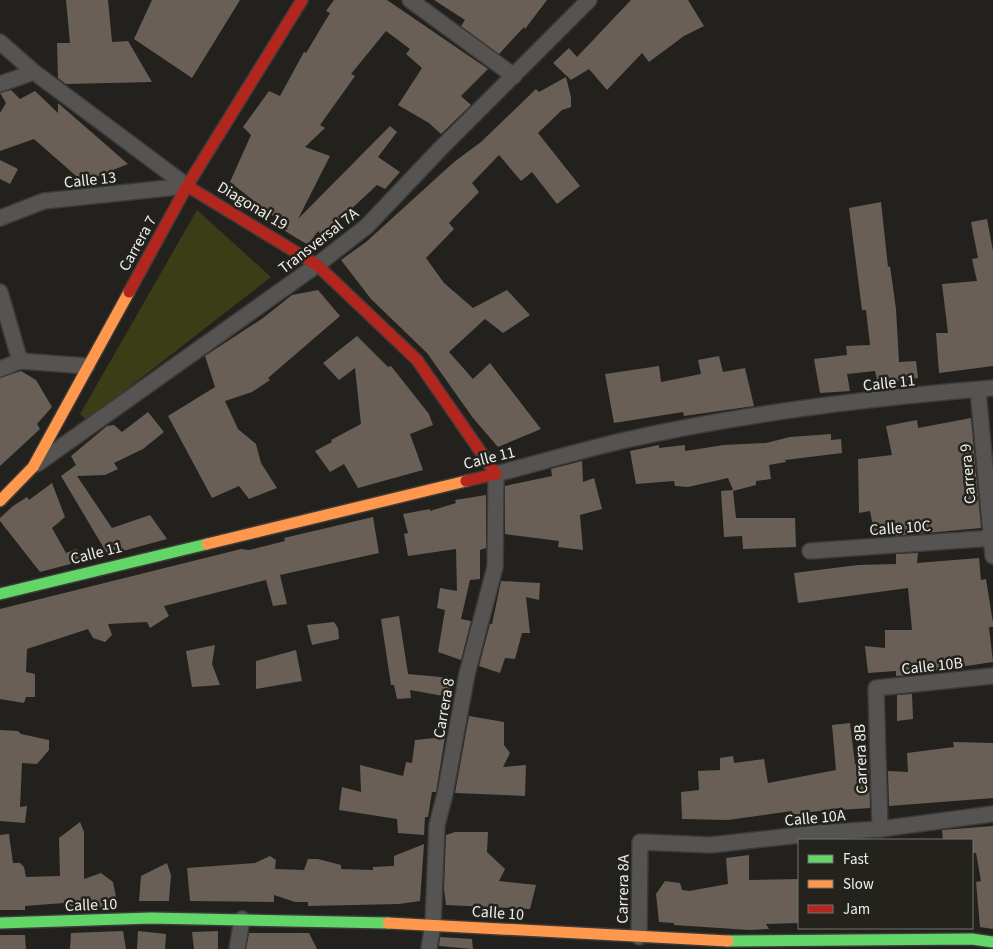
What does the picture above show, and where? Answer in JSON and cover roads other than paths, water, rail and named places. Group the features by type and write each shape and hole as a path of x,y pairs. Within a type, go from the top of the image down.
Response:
{"main road":[{"name":"Carrera 7","path":"0,500 33,467 187,186 302,0"},
{"name":"Diagonal 19","path":"187,186 317,264 418,360 496,474"},
{"name":"Calle 11","path":"0,594 496,474"},
{"name":"Calle 10","path":"0,923 151,918 242,919 433,924 749,942 972,939 993,942"}],"street":[{"path":"410,0 514,76"},
{"name":"Transversal 7A","path":"33,467 317,264 367,226 440,149 589,0"},
{"name":"Diagonal 19","path":"0,42 34,72 187,186"},
{"path":"0,84 34,72"},
{"name":"Calle 13","path":"0,218 44,201 187,186"},
{"path":"0,292 20,361"},
{"path":"0,368 20,361 87,366"},
{"name":"Calle 11","path":"496,474 622,441 730,420 825,406 993,388"},
{"name":"Carrera 9","path":"978,390 993,556"},
{"name":"Carrera 8","path":"429,949 433,924 437,825 445,794 467,674 495,567 496,474"},
{"name":"Calle 10C","path":"810,551 992,538"},
{"name":"Calle 10B","path":"876,688 993,676"},
{"name":"Carrera 8B","path":"876,688 880,829"},
{"name":"Calle 10A","path":"640,842 711,845 818,833 880,829 993,814"},
{"name":"Carrera 8A","path":"639,937 640,842"},
{"path":"237,949 242,919"}]}
